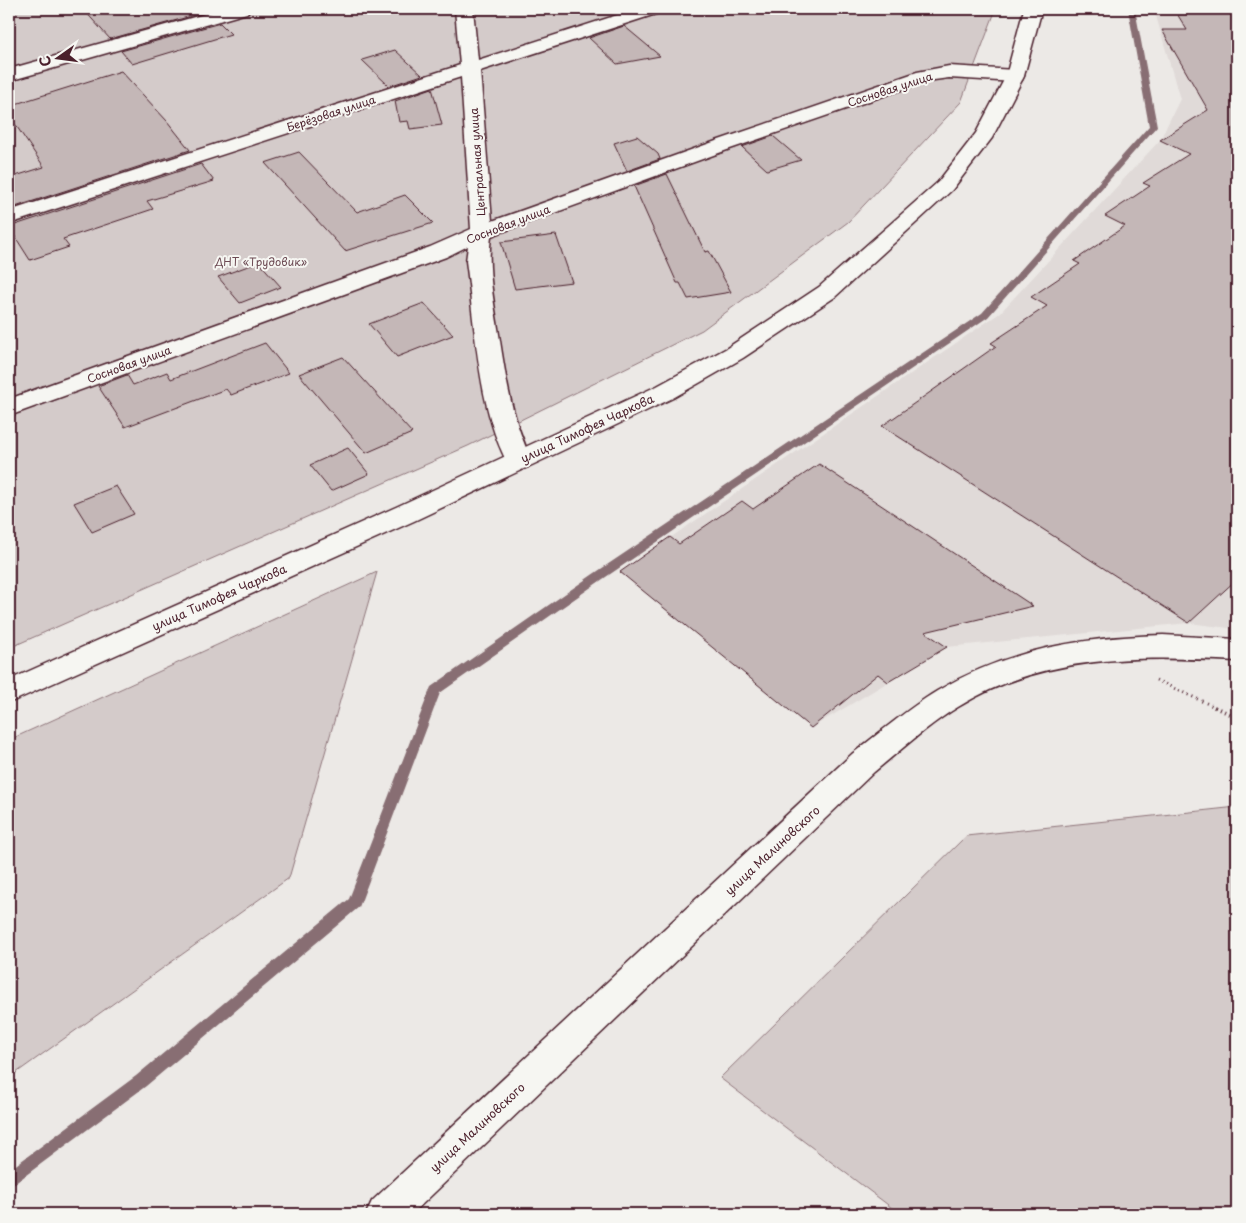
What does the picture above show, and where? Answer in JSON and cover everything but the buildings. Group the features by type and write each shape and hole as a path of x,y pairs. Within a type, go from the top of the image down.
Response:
{"street":[{"path":"9,75 240,9"},
{"name":"Центральная улица","path":"464,9 482,224 477,261 498,404 507,434 519,461"},
{"name":"Берёзовая улица","path":"9,218 653,9"},
{"name":"улица Тимофея Чаркова","path":"9,692 519,461 665,392 735,353 827,292 944,186 985,134 1015,76 1033,9"},
{"name":"Сосновая улица","path":"9,408 438,252 480,233 723,145 924,76 949,72 1015,76"},
{"name":"улица Малиновского","path":"385,1214 863,763 948,698 1001,672 1073,652 1187,645 1237,650"}],"shaded area":[{"path":"1154,9 1237,9 1237,629 1189,623 947,647 811,728 620,572 1000,313 1160,140 1180,99"}],"green space":[{"name":"ДНТ «Трудовик»","path":"9,9 996,9 961,102 848,222 702,330 468,446 9,648"},
{"path":"377,572 289,878 9,1078 9,740"},
{"path":"1237,807 1237,1214 900,1214 720,1078 966,836"}],"waterway":[{"path":"9,1179 141,1081 354,903 435,690 596,578 985,315 1153,126 1131,9"}]}
